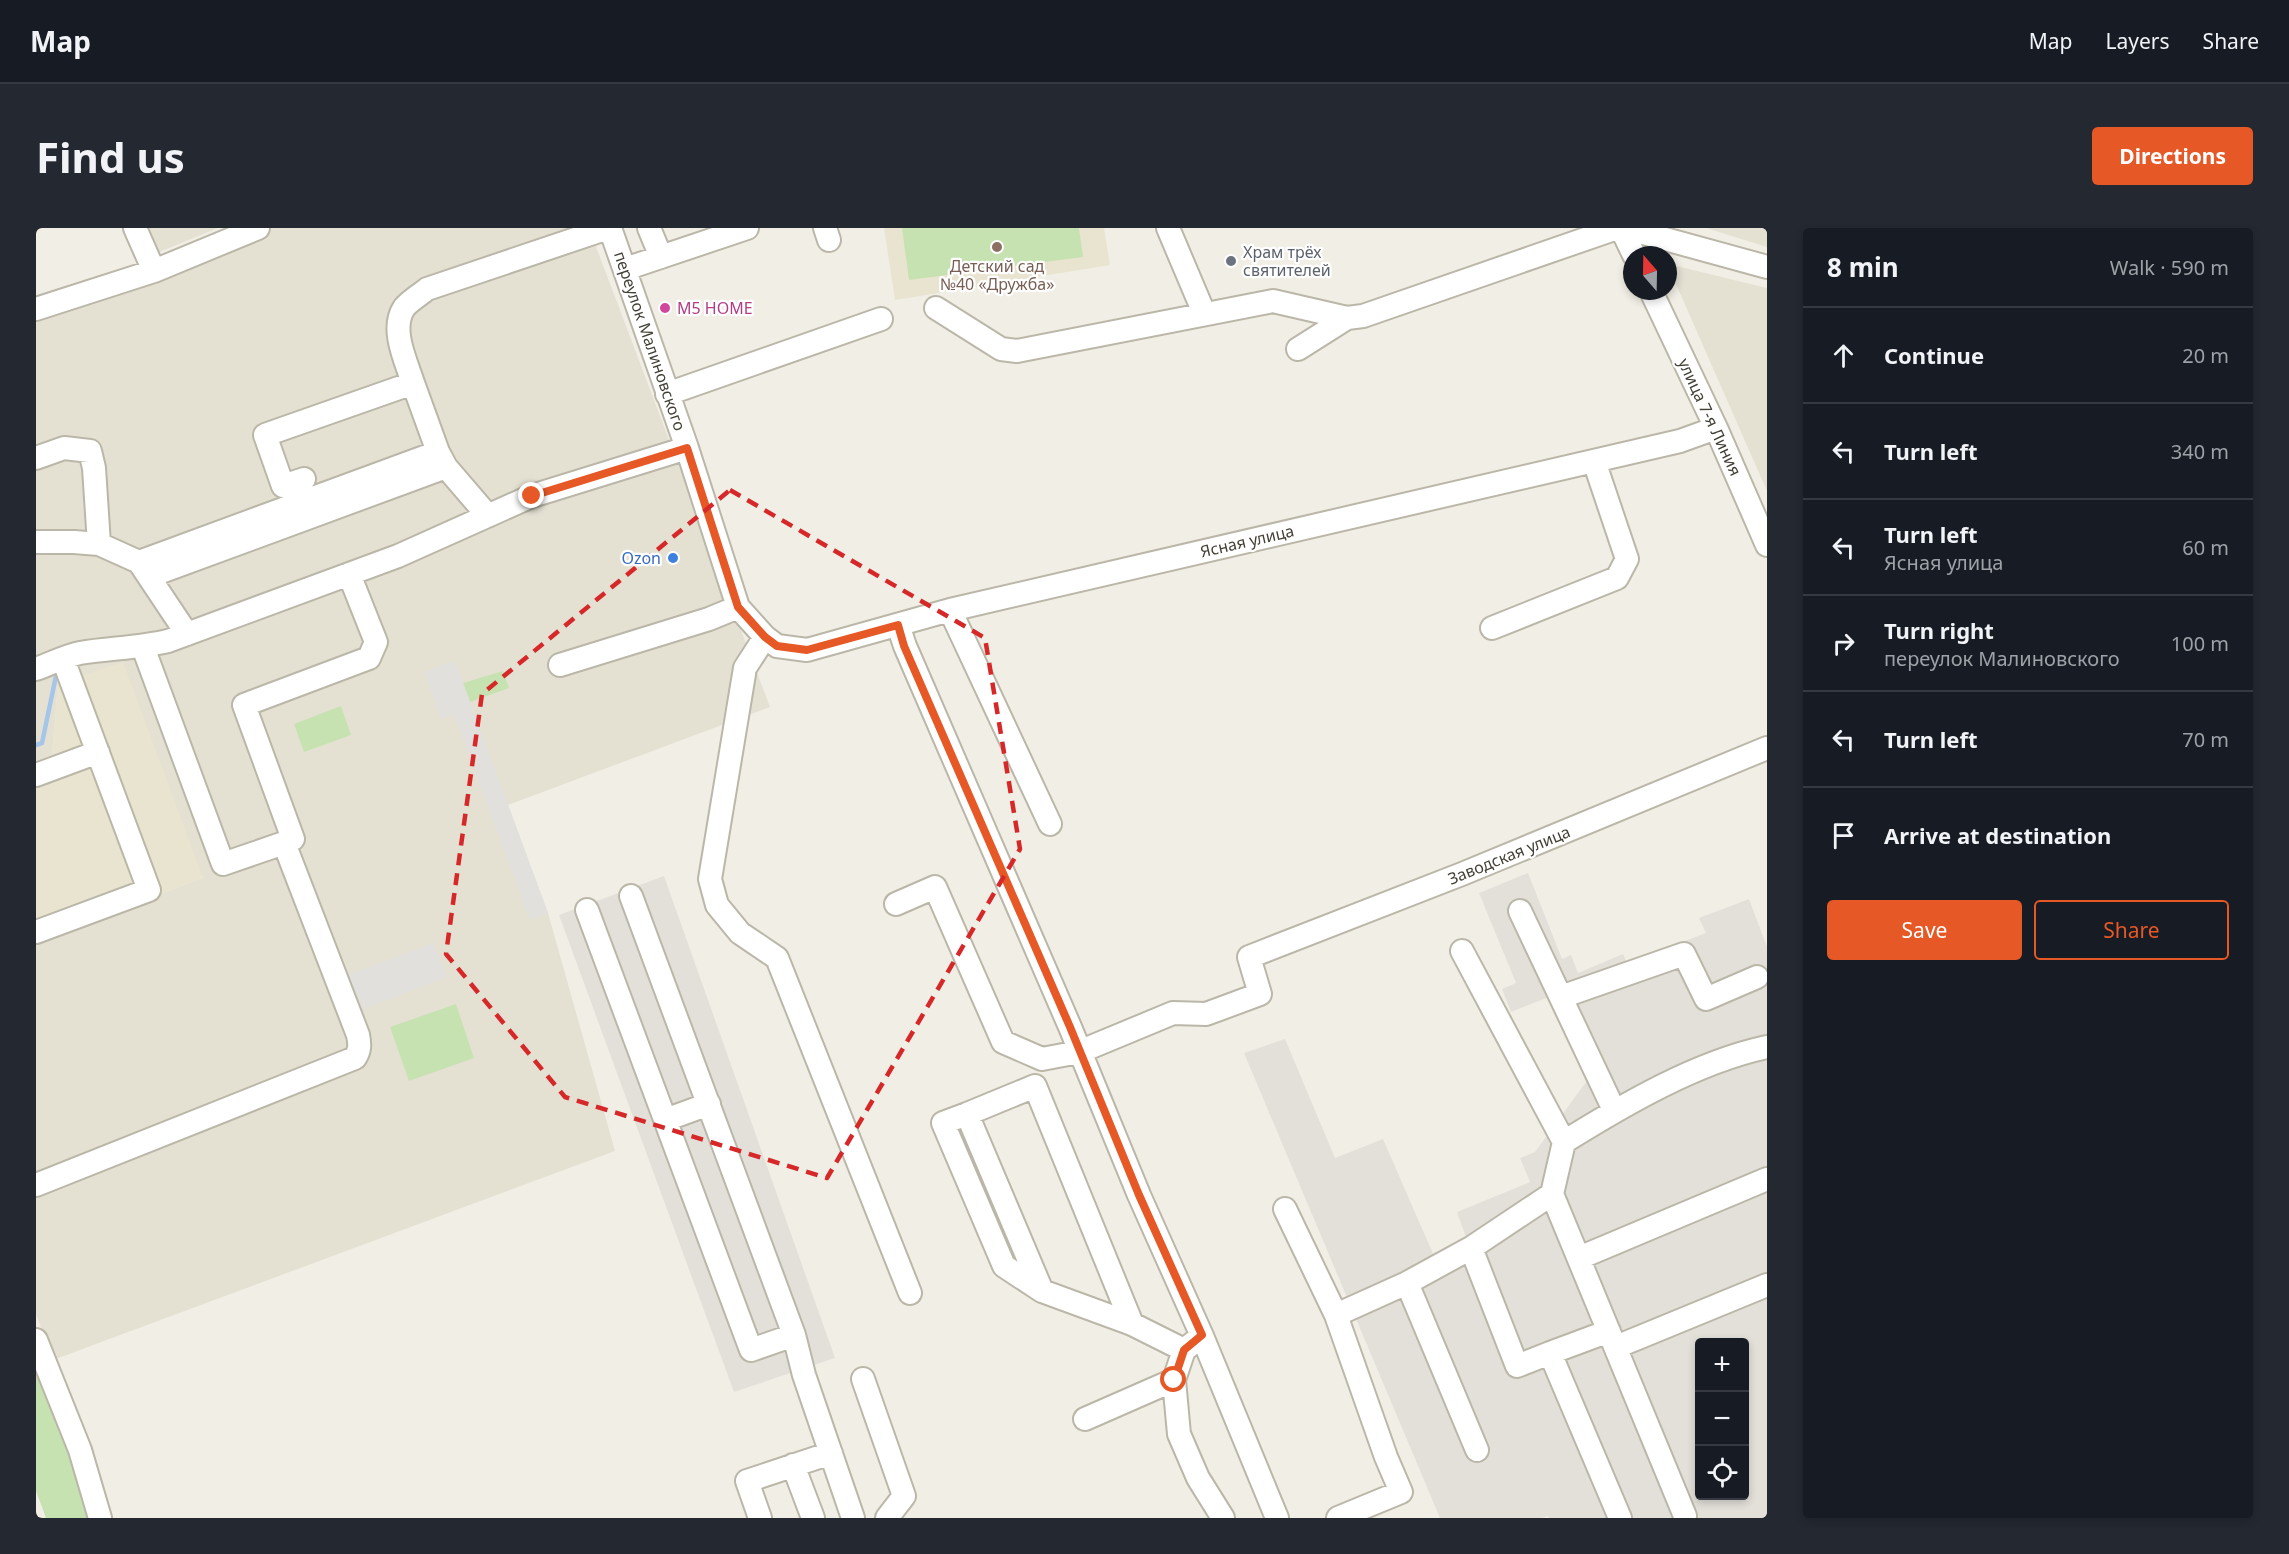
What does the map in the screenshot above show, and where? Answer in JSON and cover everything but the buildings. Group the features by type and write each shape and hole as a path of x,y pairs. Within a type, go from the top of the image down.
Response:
{"street":[{"path":"135,228 154,271"},
{"path":"36,309 154,271 258,228"},
{"path":"488,516 442,460 399,338 399,321 405,307 427,289 609,228"},
{"name":"переулок Малиновского","path":"609,228 687,448 738,607 771,642"},
{"path":"649,228 661,257"},
{"path":"625,269 747,228"},
{"path":"1168,228 1204,313"},
{"path":"936,308 1001,349 1017,351 1273,301 1347,318 1363,316 1621,228 1767,267"},
{"path":"1621,228 1630,246"},
{"name":"улица 7-я Линия","path":"1655,300 1716,428 1767,545"},
{"path":"1298,349 1347,318"},
{"path":"667,394 881,319"},
{"path":"304,479 283,486 265,435 413,383"},
{"name":"Ясная улица","path":"771,642 807,650 950,610 1680,441 1716,428"},
{"path":"36,458 64,448 90,451 94,468 99,544"},
{"path":"36,669 77,654 132,646 144,647 187,634 398,556 532,496 687,448"},
{"path":"144,569 442,460"},
{"path":"1492,628 1617,578 1627,559 1594,461"},
{"path":"36,542 99,544 144,569 187,634"},
{"path":"144,647 223,864 284,843 293,839 244,705 369,658 376,642 349,574"},
{"path":"560,665 709,620 738,607"},
{"path":"950,610 1050,824"},
{"path":"898,625 904,646 1139,1195 1202,1335 1277,1518"},
{"path":"771,642 745,668 710,879 717,905 740,933 777,958 910,1293"},
{"path":"36,933 149,890 63,659"},
{"name":"Заводская улица","path":"1079,1052 1173,1013 1206,1014 1260,994 1249,957 1462,874 1767,748"},
{"path":"36,775 98,752"},
{"path":"36,1185 354,1058 360,1047 358,1035 284,843"},
{"path":"896,904 935,887 1004,1042 1042,1059 1079,1052"},
{"path":"631,896 794,1335 804,1375 853,1518"},
{"path":"587,910 751,1350 794,1335"},
{"path":"1520,911 1614,1110"},
{"path":"1462,951 1564,1142 1552,1194 1685,1516"},
{"path":"1561,997 1684,954 1706,999 1757,977"},
{"path":"1564,1142 1614,1110 1724,1058 1767,1047"},
{"path":"1131,1324 1035,1086 943,1123 1004,1266 1042,1291 1131,1324 1184,1350"},
{"path":"665,1120 709,1104"},
{"path":"1579,1258 1767,1179"},
{"path":"1336,1315 1407,1283 1471,1248 1552,1194"},
{"path":"1285,1209 1336,1315 1386,1457 1401,1492 1338,1518"},
{"path":"1471,1248 1517,1366 1550,1353 1613,1339 1767,1285"},
{"path":"1407,1283 1477,1450"},
{"path":"1202,1335 1184,1350 1174,1380 1179,1434 1198,1478 1223,1518"},
{"path":"36,1340 80,1450 100,1518"},
{"path":"1550,1353 1620,1518"},
{"path":"863,1379 904,1496 887,1518"},
{"path":"1085,1419 1174,1380"},
{"path":"760,1518 747,1481 831,1453"},
{"path":"794,1465 813,1518"}],"highlighted area":[{"path":"730,490 985,638 1020,849 827,1178 565,1097 446,954 482,694"}],"shaded area":[{"path":"147,228 218,228 157,253"},
{"path":"272,228 589,228 770,707 508,805 548,913 615,1151 53,1360 36,1314 36,940 203,878 58,684 52,755 36,761 36,319"},
{"name":"Детский сад №40 «Дружба»","path":"884,228 1104,228 1110,265 895,300"},
{"path":"1706,228 1767,228 1767,247"},
{"path":"1677,266 1767,288 1767,491 1677,286"},
{"path":"455,661 548,913 530,920 454,715 441,719 424,672"},
{"path":"123,662 203,878 36,940 36,761 52,755 58,684"},
{"path":"1528,873 1562,959 1571,955 1578,973 1623,954 1627,963 1706,933 1699,918 1749,899 1767,947 1767,1518 1549,1518 1548,1516 1542,1518 1440,1518 1244,1053 1285,1039 1335,1158 1383,1139 1434,1256 1468,1243 1457,1212 1530,1182 1520,1158 1535,1152 1586,1082 1549,997 1511,1012 1502,989 1516,983 1479,893"},
{"path":"664,876 835,1358 734,1392 559,915"},
{"path":"434,943 447,977 358,1011 345,976"}],"green space":[{"path":"902,228 1079,228 1083,257 909,280"},
{"path":"503,671 509,688 470,702 463,683"},
{"path":"341,706 351,735 304,752 294,724"},
{"path":"456,1004 474,1058 409,1081 390,1027"},
{"path":"36,1367 92,1518 46,1518 36,1491"}],"waterway":[{"path":"36,745 42,743 57,671"}],"place":[{"name":"Детский сад №40 «Дружба»","path":"997,247"},
{"name":"Храм трёх святителей","path":"1231,261"},
{"name":"M5 HOME","path":"665,308"},
{"name":"Ozon","path":"673,558"}],"route":[{"path":"532,496 687,448 738,607 765,637 777,646 807,650 898,625 904,646 1070,1027 1139,1195 1202,1335 1184,1350 1174,1380"}]}
